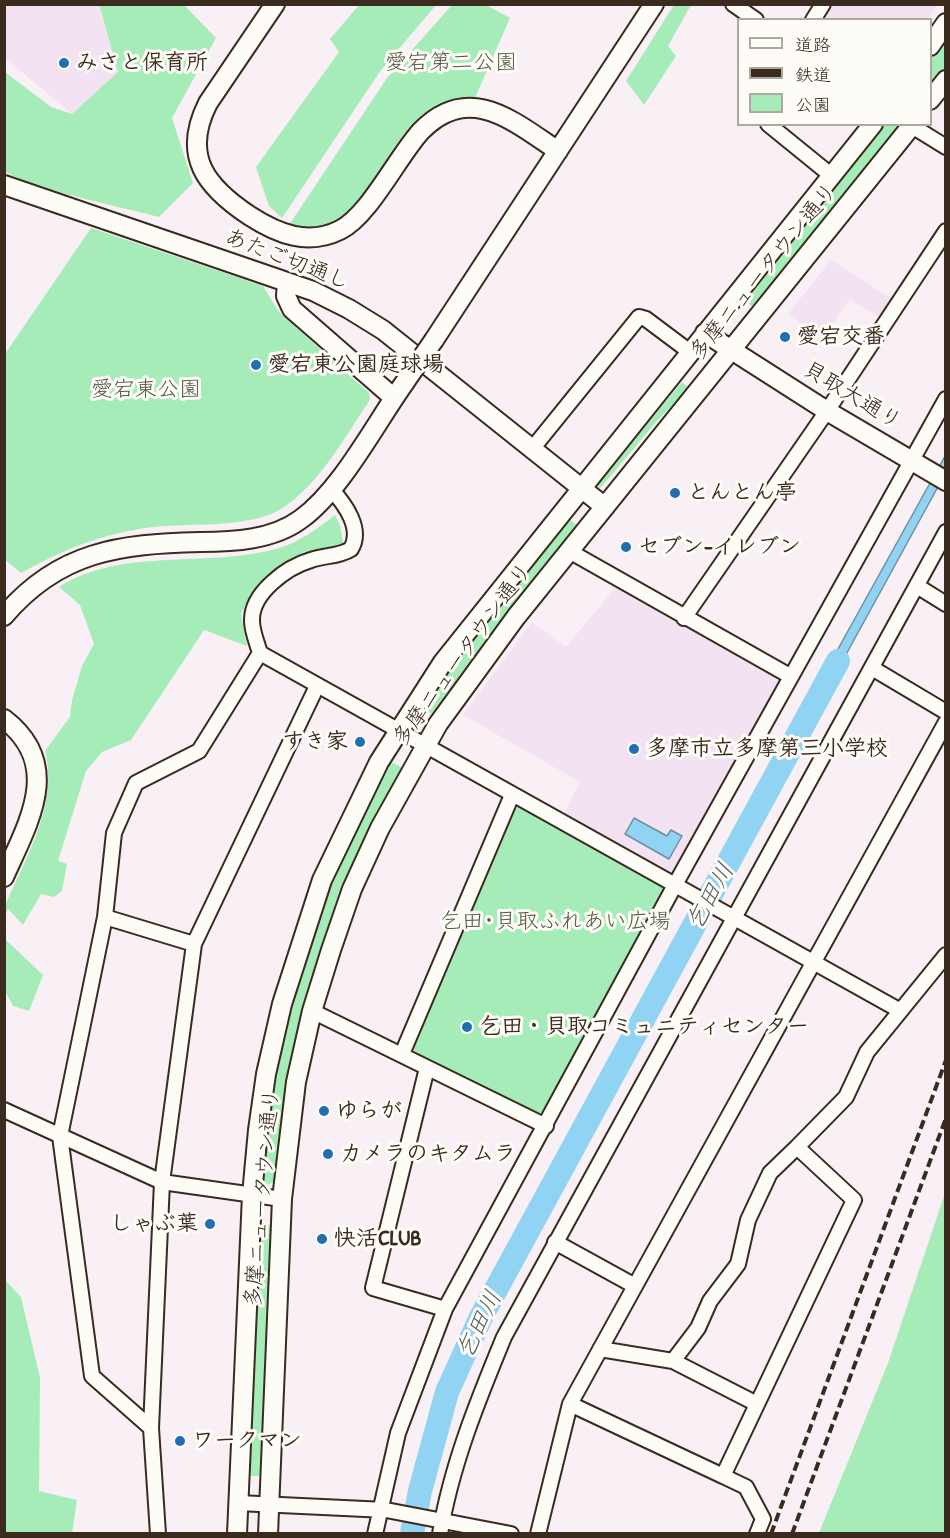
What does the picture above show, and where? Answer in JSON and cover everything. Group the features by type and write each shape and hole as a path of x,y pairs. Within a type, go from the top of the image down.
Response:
{"main road":[{"path":"275,4 208,103 200,120 196,144 202,168 215,190 275,231 304,238 342,230 361,213 421,131 430,122 453,110 473,107 498,113 558,151"},
{"path":"4,616 39,582 83,557 131,546 231,542 258,537 299,521 331,489 394,399 654,4"},
{"path":"932,43 945,23"},
{"path":"932,97 945,80"},
{"name":"多摩ニュータウン通り","path":"237,1533 252,1195 266,1074 282,1004 322,880 346,828 397,731 443,662 871,126"},
{"name":"多摩ニュータウン通り","path":"268,1533 282,1199 296,1082 312,1011 352,889 380,828 424,746 478,667 911,126"},
{"name":"あたご切通し","path":"4,185 287,282 340,304 382,330 605,507"},
{"path":"287,282 286,296 292,309 394,399"},
{"name":"貝取大通り","path":"705,333 827,411 945,481"},
{"path":"4,719 28,745 36,765 38,790 33,816 4,877"}],"street":[{"path":"733,4 753,18"},
{"path":"814,18 823,4"},
{"path":"770,126 832,176"},
{"path":"914,126 945,147"},
{"path":"684,618 827,411 945,231"},
{"path":"532,449 639,317 646,319 690,352"},
{"path":"375,1533 385,1511 398,1433 445,1309 790,676 916,462 945,399"},
{"path":"151,1428 92,1376 60,1136 105,917 114,833 136,783 199,751 260,653 252,620 258,602 266,589 281,575 300,563 341,555 351,549 356,529 342,501 331,489"},
{"path":"438,1524 480,1395 504,1337 730,914 872,668 945,532"},
{"path":"569,551 790,676"},
{"path":"916,586 945,604"},
{"path":"260,653 900,1010"},
{"path":"872,668 945,712"},
{"path":"158,1533 151,1428 162,1182 194,944 317,686"},
{"path":"538,1533 570,1404 945,722"},
{"path":"402,1054 512,795"},
{"path":"105,917 194,944"},
{"path":"673,1361 698,1328 710,1301 738,1264 748,1220 770,1173 846,1097 867,1052 945,955"},
{"path":"312,1011 546,1126"},
{"path":"427,1068 374,1288 445,1309"},
{"path":"4,1110 162,1182 282,1199"},
{"path":"723,1476 854,1200 797,1147"},
{"path":"555,1242 635,1286"},
{"path":"600,1349 673,1361 757,1404"},
{"path":"570,1404 746,1487 763,1520 757,1533"},
{"path":"238,1503 385,1511 438,1524 511,1533"}],"shaded area":[{"path":"832,4 938,5 928,18 824,18"},
{"name":"みさと保育所","path":"5,5 96,5 100,7 118,72 72,114 5,58"},
{"path":"831,260 894,300 881,319 850,299 822,339 788,314"},
{"name":"多摩市立多摩第三小学校","path":"616,587 777,677 781,687 677,870 668,875 563,815 580,782 463,715 532,622 566,647"}],"green space":[{"path":"96,5 184,5 216,38 172,118 193,183 159,217 37,187 5,172 5,72 51,107 72,114 118,72 100,7"},
{"path":"359,5 436,5 381,70 282,218 269,206 256,167 339,52 330,39"},
{"name":"愛宕第二公園","path":"452,5 486,5 510,18 475,98 438,105 412,124 362,196 348,211 331,222 312,227 289,225 387,78"},
{"path":"674,5 691,5 668,46 676,56 644,105 626,81"},
{"path":"945,37 945,68 932,87 932,56"},
{"path":"880,126 901,126 755,309 741,297"},
{"name":"愛宕東公園","path":"91,228 263,286 279,312 369,393 370,400 332,457 310,484 284,507 270,514 236,522 161,526 112,535 66,550 21,573 5,560 5,354"},
{"path":"682,382 689,388 657,421 600,488 597,485"},
{"path":"335,515 340,525 343,543 295,558 283,565 271,573 251,597 241,613 247,646 204,630 131,740 102,752 86,771 58,861 67,864 62,891 54,897 41,894 23,925 8,909 5,916 5,906 38,831 44,811 48,771 45,751 70,717 72,700 82,666 94,644 80,605 59,587 84,574 138,562 223,557 279,548 315,530"},
{"path":"568,518 580,528 435,716 422,708 449,667"},
{"path":"389,761 403,768 373,825 347,886 277,1179 268,1185 261,1179 270,1101 283,1034 294,993 335,875"},
{"name":"乞田･貝取ふれあい広場","path":"522,806 661,882 667,897 550,1110 535,1114 416,1055 411,1044 509,811"},
{"path":"5,939 43,975 29,1011 13,1006 5,991"},
{"path":"945,1193 945,1533 819,1533 888,1363"},
{"path":"258,1224 274,1225 263,1476 247,1476"},
{"path":"4,1279 21,1297 40,1378 39,1491 77,1500 72,1533 5,1533"}],"water":[{"path":"945,456 945,474 826,691 818,685"},
{"path":"634,818 667,836 671,830 682,836 669,859 625,834"}],"waterway":[{"name":"乞田川","path":"412,1534 420,1491 447,1392 481,1317 838,661"}],"railway":[{"path":"771,1534 946,1060"},
{"path":"792,1534 946,1118"}],"place":[{"name":"みさと保育所","path":"64,63"},
{"name":"愛宕交番","path":"785,337"},
{"name":"愛宕東公園庭球場","path":"256,365"},
{"name":"とんとん亭","path":"675,493"},
{"name":"セブン-イレブン","path":"626,547"},
{"name":"すき家","path":"360,742"},
{"name":"多摩市立多摩第三小学校","path":"634,749"},
{"name":"乞田・貝取コミュニティセンター","path":"467,1027"},
{"name":"ゆらが","path":"324,1111"},
{"name":"カメラのキタムラ","path":"328,1154"},
{"name":"しゃぶ葉","path":"210,1224"},
{"name":"快活CLUB","path":"322,1239"},
{"name":"ワークマン","path":"180,1441"}]}
